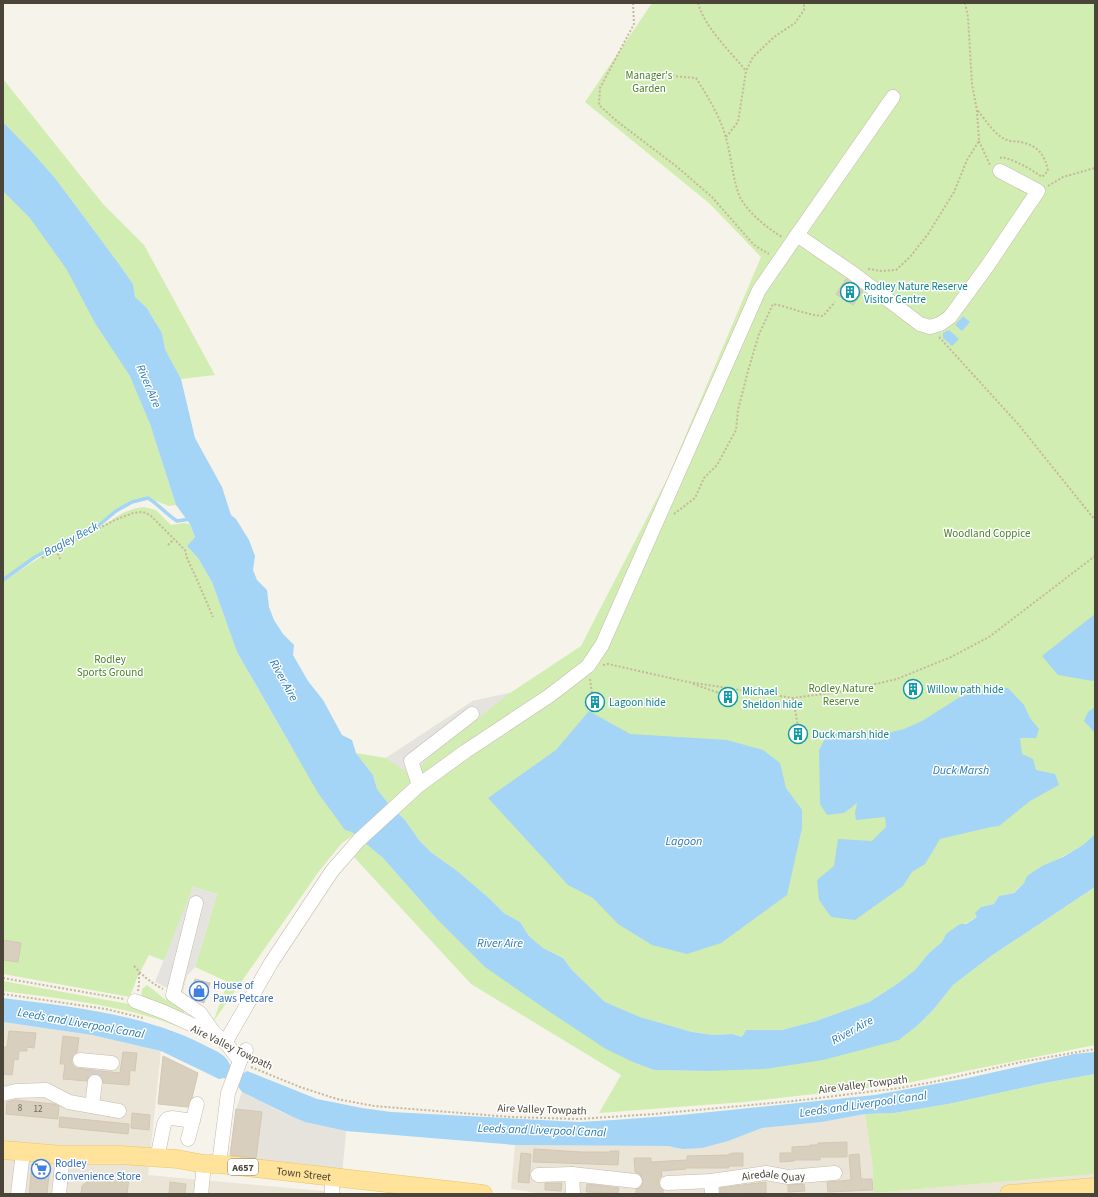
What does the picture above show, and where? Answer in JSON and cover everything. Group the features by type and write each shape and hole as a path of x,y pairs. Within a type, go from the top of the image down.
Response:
{"main road":[{"name":"Town Street","path":"3,1150 63,1155 121,1155 157,1159 177,1159 332,1186 483,1194"},
{"path":"1009,1194 1095,1188"}],"street":[{"path":"226,1043 271,963 332,871 359,840 419,785 466,751 549,696 588,666 602,645 759,290 893,97"},
{"path":"794,239 854,274 920,324 930,327 940,324 950,317 988,265 1038,191 997,165"},
{"path":"419,785 411,761 472,714"},
{"path":"196,903 173,994 200,1013 214,1034"},
{"path":"135,1001 214,1034 226,1043 241,1060 228,1093 211,1164 201,1194"},
{"path":"80,1060 96,1071"},
{"path":"96,1071 112,1063"},
{"path":"92,1106 96,1071"},
{"path":"3,1094 16,1091 46,1090 69,1102 119,1111"},
{"path":"188,1139 197,1104"},
{"path":"157,1159 164,1124 167,1119 193,1121"},
{"path":"18,1194 22,1152"},
{"path":"59,1194 63,1155"},
{"name":"Airedale Quay","path":"667,1183 711,1188 766,1173 788,1177 836,1173"},
{"path":"538,1175 572,1174 635,1181"},
{"path":"572,1174 572,1194"}],"path":[{"path":"633,3 634,24 600,88 599,105 618,122 676,166 712,197 754,245 780,261"},
{"path":"698,3 700,12 712,30 746,71"},
{"path":"726,137 738,122 746,71 752,57 774,37 795,23 804,10 804,3"},
{"path":"964,3 968,17 972,84 977,110 979,141 992,168 997,165 1002,157 1028,167 1042,177 1048,172 1046,162 1035,147 1020,142 1006,140 996,133 977,110"},
{"path":"672,76 696,78 715,108 726,137 738,193 746,206 768,229 794,239"},
{"path":"854,274 861,267 882,271 896,270 910,257 928,234 954,192 967,160 979,141"},
{"path":"1038,191 1063,177 1095,168"},
{"path":"656,522 676,513 694,498 704,478 718,465 736,430 738,410 748,371 759,334 773,304 786,306 809,315 823,316 835,302"},
{"path":"930,327 1018,424 1095,520"},
{"path":"42,558 91,534 115,520 133,513 146,513 151,516 185,550 187,558 213,617"},
{"path":"168,545 174,539"},
{"path":"56,550 61,561"},
{"path":"593,700 588,666 608,664 688,682 793,698 846,692 897,679 951,657 989,637 1095,556"},
{"path":"688,682 725,695"},
{"path":"793,698 798,726 795,730 797,731"},
{"path":"134,966 152,983 173,994"},
{"path":"3,978 135,1001 139,984 139,972"},
{"path":"3,994 106,1009 147,1019"},
{"name":"Aire Valley Towpath","path":"241,1060 259,1071 307,1090 337,1099 374,1106 511,1117 579,1119 654,1114 794,1101 900,1088 1021,1062 1095,1049"}],"shaded area":[{"path":"510,693 430,756 423,763 420,772 411,775 386,758 473,701"},
{"path":"193,887 217,894 195,967 187,976 182,995 155,982"},
{"path":"3,1022 92,1035 161,1051 148,1175 354,1194 3,1194"},
{"path":"242,1092 281,1112 305,1122 346,1131 342,1175 230,1160 236,1109"},
{"path":"865,1114 872,1162 874,1193 1095,1174 1095,1194 543,1194 511,1189 515,1145 668,1146 682,1149 713,1145 762,1128 822,1122"}],"green space":[{"name":"Rodley Nature Reserve","path":"652,3 1095,3 1095,834 1083,845 1055,861 1024,883 1013,893 999,896 994,904 981,907 977,917 946,934 942,942 928,954 915,970 897,984 869,1002 816,1021 782,1030 746,1030 742,1038 732,1034 714,1035 692,1032 640,1017 605,1002 572,970 563,958 543,948 529,936 520,922 504,913 490,899 456,870 432,853 419,840 405,820 387,802 377,789 373,775 356,753 386,758 473,701 510,693 581,646 667,479 761,257 709,203 585,102"},
{"path":"3,79 103,204 144,245 215,375 181,379 165,349 162,333 147,308 135,297 133,284 55,178 3,122"},
{"path":"3,179 58,238 121,347 150,424 176,505 169,506 148,498 132,502 116,511 98,526 35,557 3,580"},
{"name":"Rodley Sports Ground","path":"144,507 156,510 171,525 184,523 190,524 195,537 187,546 198,558 212,582 237,652 292,748 349,830 355,834 342,843 320,870 213,1022 228,982 195,967 217,894 193,887 165,961 149,955 137,978 130,997 3,974 3,582 52,550 96,529 125,512"},
{"path":"366,843 383,858 435,917 635,1063 654,1070 706,1071 899,1040 917,1026 933,1010 953,985 991,956 1095,887 1095,1045 902,1084 744,1102 599,1113 621,1075 471,984 353,856"},
{"path":"3,981 134,1005 181,1023 179,1027 158,1019 115,1008 3,991"},
{"path":"147,985 166,1000 185,1010 182,1017 141,999 142,989"},
{"path":"1095,1074 1095,1174 874,1193 872,1162 865,1114 894,1113 948,1104 1044,1083"}],"water":[{"name":"River Aire","path":"3,122 55,178 133,284 135,297 147,308 162,333 165,349 181,379 195,438 222,487 231,515 236,519 249,540 255,556 253,570 257,580 267,590 269,607 274,620 283,634 294,645 293,655 308,681 323,700 342,735 352,740 356,753 373,775 377,789 387,802 405,820 419,840 432,853 456,870 504,913 520,922 529,936 543,948 563,958 572,970 605,1002 640,1017 692,1032 714,1035 732,1034 742,1037 746,1030 782,1030 816,1021 869,1002 897,984 915,970 928,954 942,942 946,934 960,924 966,924 977,917 975,913 981,907 994,904 999,896 1014,893 1024,883 1027,876 1042,866 1063,857 1083,845 1095,834 1095,887 991,956 953,985 933,1010 917,1026 899,1040 823,1060 765,1069 706,1071 654,1070 635,1063 606,1049 485,967 435,917 383,858 352,832 345,830 318,793 237,652 212,582 198,558 187,546 195,537 190,524 176,505 150,424 130,376 95,323 67,270 30,218 3,191"},
{"path":"963,316 970,322 962,331 955,325"},
{"path":"949,330 959,339 952,346 943,338 943,333"},
{"path":"1095,614 1095,679 1093,681 1058,675 1042,656"},
{"name":"Duck Marsh","path":"993,688 1008,688 1024,705 1030,718 1039,729 1036,738 1020,738 1022,754 1033,759 1036,770 1055,774 1059,785 1030,801 999,826 940,839 925,864 912,872 903,886 855,920 831,917 819,900 817,880 834,866 838,839 872,841 886,827 885,817 856,820 855,813 857,803 844,813 827,815 820,804 819,750 826,737 840,732 851,734 863,739 904,729 922,721 960,697"},
{"path":"1095,707 1095,733 1084,721 1088,712"},
{"name":"Lagoon","path":"589,711 630,734 727,740 763,750 780,763 786,788 802,810 802,828 787,895 721,943 687,954 652,945 618,924 593,898 568,885 488,798 556,750"},
{"name":"Leeds and Liverpool Canal","path":"3,998 80,1008 131,1018 156,1025 180,1034 221,1054 228,1061 231,1070 241,1075 247,1071 317,1099 391,1112 579,1122 681,1115 875,1095 968,1078 1074,1054 1095,1052 1095,1074 1044,1083 948,1104 894,1113 865,1114 822,1122 762,1128 728,1141 702,1148 682,1149 668,1146 515,1145 346,1131 305,1122 242,1092 237,1085 224,1078 219,1079 161,1051 92,1035 3,1022"}],"building":[{"name":"Rodley Nature Reserve Visitor Centre","path":"846,279 863,291 853,305 836,294"},
{"path":"3,940 21,943 18,962 3,960"},
{"name":"House of Paws Petcare","path":"195,979 210,983 204,1003 190,996"},
{"path":"9,1031 36,1033 34,1048 27,1047 27,1051 19,1051 18,1060 14,1059 12,1075 3,1074 3,1047 7,1047"},
{"path":"63,1036 79,1038 77,1052 73,1055 72,1059 72,1064 76,1068 120,1073 123,1052 137,1053 135,1071 130,1070 129,1085 103,1083 100,1076 96,1074 88,1077 87,1081 63,1079 65,1064 60,1064"},
{"path":"163,1056 198,1073 192,1098 188,1107 158,1104"},
{"path":"15,1100 54,1104 59,1106 58,1119 6,1114 7,1102"},
{"path":"236,1109 262,1112 256,1158 230,1155"},
{"path":"132,1113 150,1115 149,1130 131,1128"},
{"path":"60,1117 129,1124 128,1134 59,1127"},
{"path":"847,1142 847,1157 820,1157 820,1160 794,1160 780,1162 780,1153 792,1153 792,1147 818,1145 818,1143"},
{"path":"534,1149 582,1152 619,1151 618,1165 533,1162"},
{"path":"521,1153 531,1154 529,1183 518,1182"},
{"path":"734,1153 743,1153 743,1166 729,1166 729,1168 685,1168 686,1169 661,1171 662,1176 659,1179 659,1184 663,1190 663,1194 636,1194 636,1189 642,1186 643,1182 640,1174 635,1172 634,1158 651,1158 651,1162 687,1160 687,1156 729,1155"},
{"path":"859,1154 861,1179 872,1179 873,1190 828,1192 827,1182 851,1180 849,1155"},
{"path":"32,1164 50,1166 47,1194 29,1194"},
{"path":"94,1176 129,1179 127,1194 81,1194 82,1186"},
{"path":"170,1182 186,1184 185,1194 169,1194"},
{"path":"766,1182 766,1193 720,1194 720,1188"},
{"path":"545,1183 562,1183 561,1191 545,1190"},
{"path":"587,1184 619,1188 618,1193 586,1192"},
{"path":"804,1184 805,1191 788,1192 788,1185"}],"waterway":[{"name":"Bagley Beck","path":"3,580 35,557 98,526 116,511 132,502 148,498 177,521 190,519"}],"tunnel":[{"path":"95,1082 96,1070"}],"place":[{"name":"Rodley Nature Reserve Visitor Centre","path":"850,292"},
{"name":"Willow path hide","path":"913,689"},
{"name":"Michael Sheldon hide","path":"728,697"},
{"name":"Lagoon hide","path":"595,702"},
{"name":"Duck marsh hide","path":"798,734"},
{"name":"House of Paws Petcare","path":"199,991"},
{"name":"Rodley Convenience Store","path":"41,1169"}],"park label":[{"name":"Manager's Garden","path":"649,81"},
{"name":"Woodland Coppice","path":"987,533"}]}
